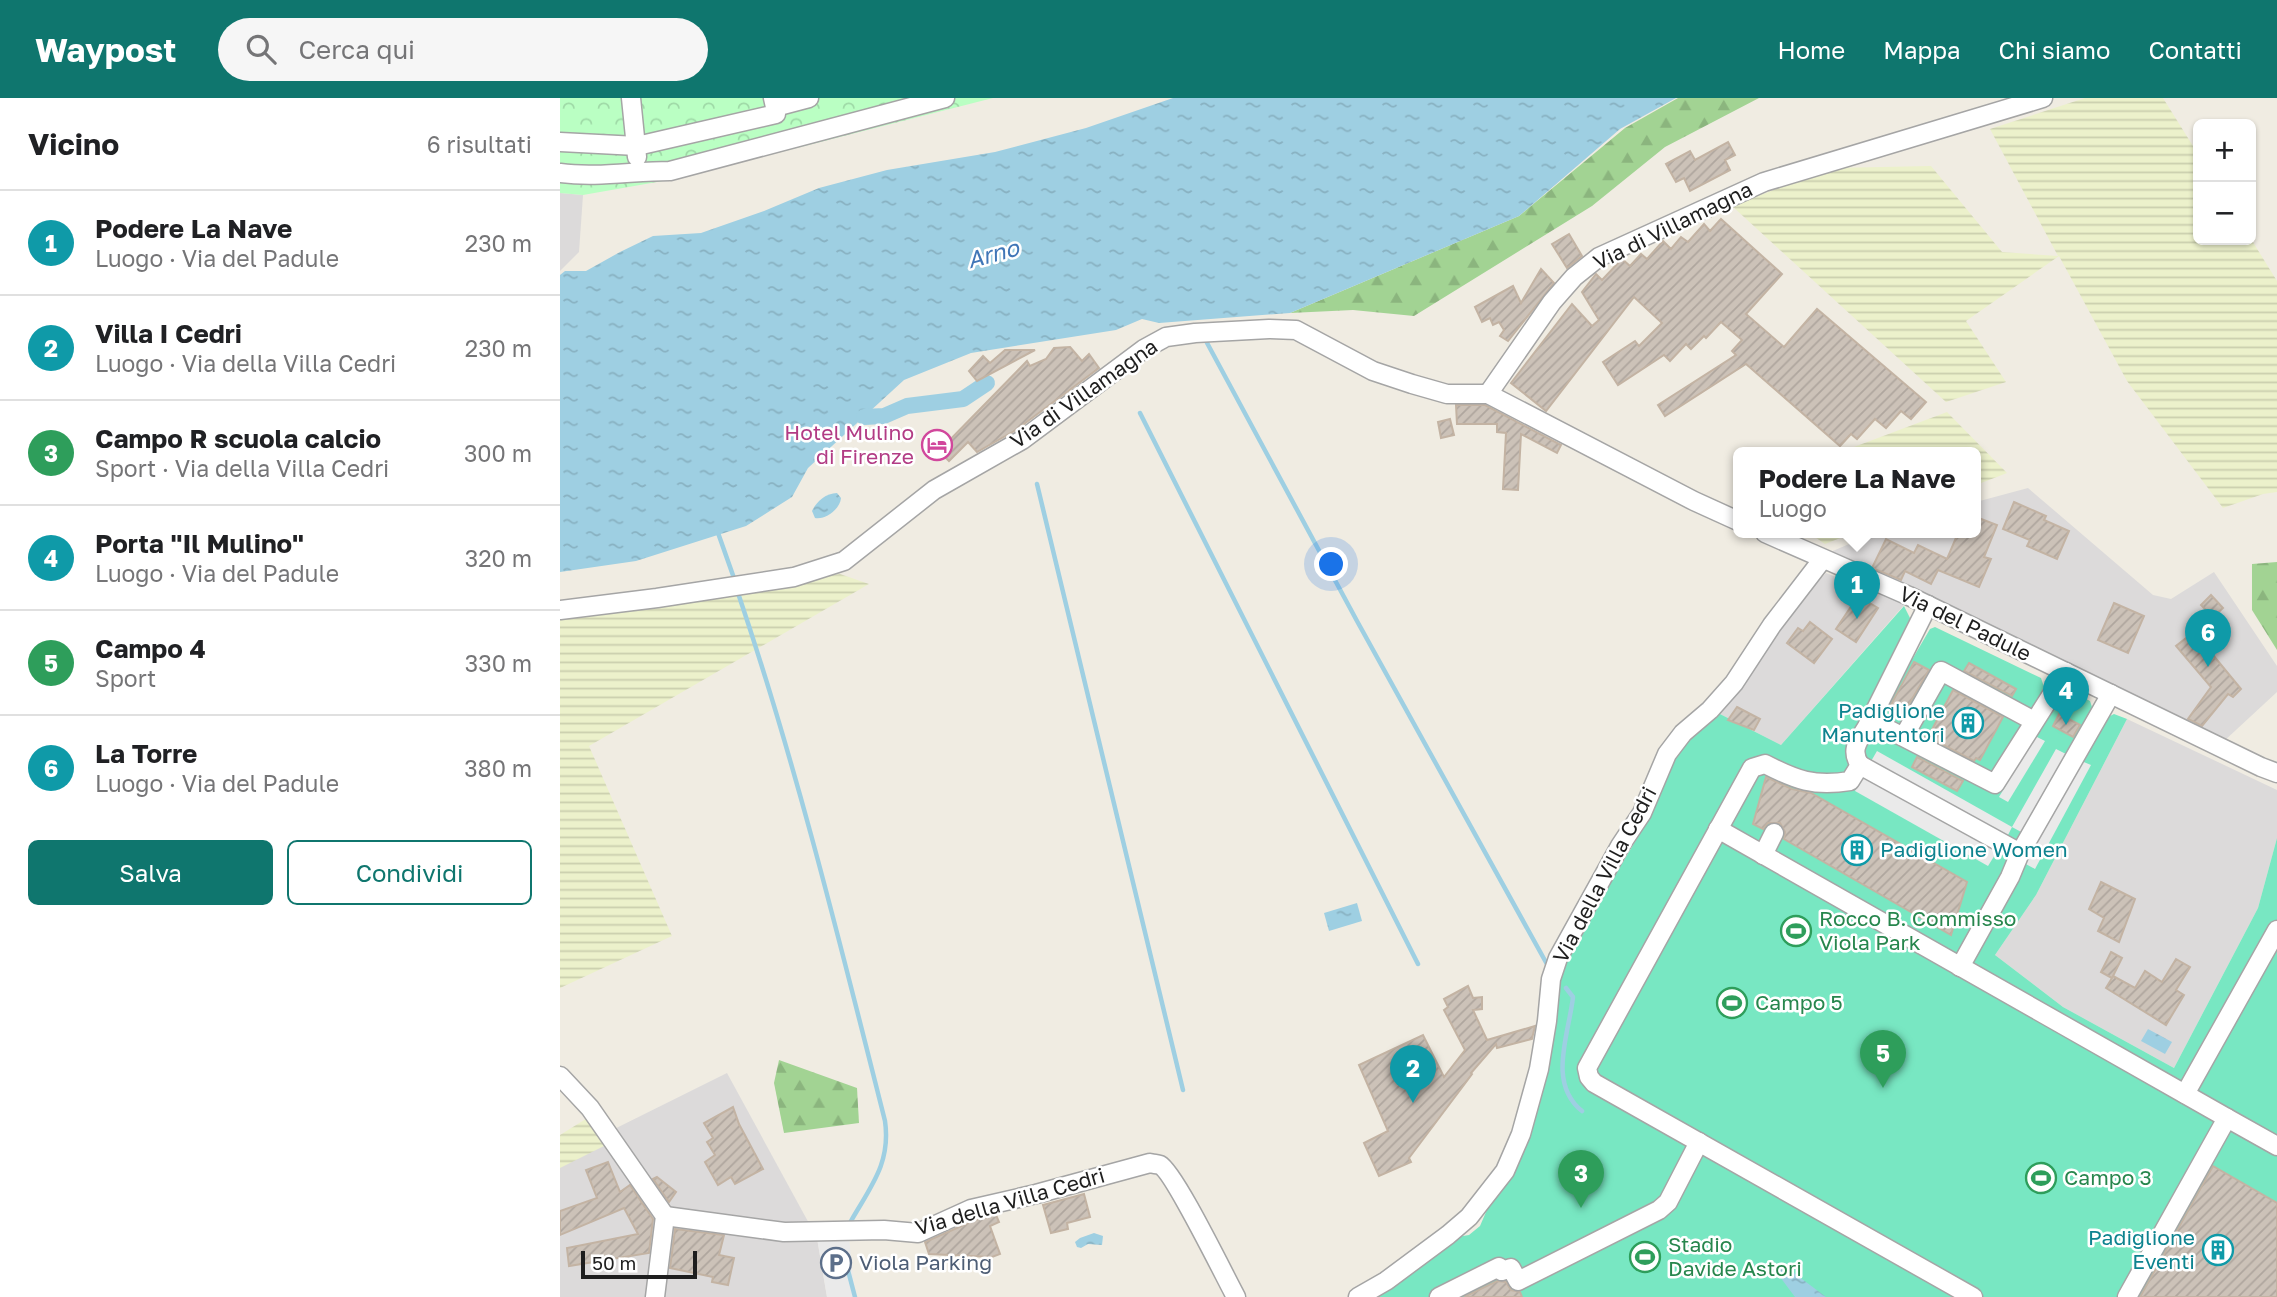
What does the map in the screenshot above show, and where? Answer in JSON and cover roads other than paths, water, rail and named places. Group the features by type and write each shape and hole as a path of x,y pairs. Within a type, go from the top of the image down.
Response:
{"street":[{"path":"631,98 638,171"},
{"path":"560,142 637,146 809,98"},
{"path":"560,173 577,176 670,171 945,98"},
{"name":"Via di Villamagna","path":"560,610 794,577 844,561 934,490 1022,440 1090,387 1166,337 1207,332 1296,330 1373,371 1412,384 1447,394 1488,394 1552,302 1574,277 1599,257 1763,182 2043,98"},
{"path":"774,106 784,141"},
{"path":"1488,394 1733,519"},
{"name":"Via del Padule","path":"1776,538 1928,605 2277,773"},
{"name":"Via della Villa Cedri","path":"1358,1297 1448,1236 1469,1217 1505,1171 1521,1134 1539,1069 1551,979 1558,958 1620,846 1642,813 1667,754 1683,733 1710,710 1734,683 1772,625 1822,560"},
{"path":"1928,605 1854,749 1855,758 1860,765 2020,853"},
{"path":"1903,736 1941,671 2034,721"},
{"path":"1868,725 1878,724 1995,784 2066,672"},
{"path":"1960,967 2010,877 2020,853 2110,694"},
{"path":"1860,765 1850,781 1837,783 1797,781 1765,764 1752,768 1587,1068 1594,1083 1973,1297"},
{"path":"1718,830 2277,1146"},
{"path":"1763,855 1774,834"},
{"path":"2185,1094 2277,930"},
{"path":"560,1076 590,1108 665,1216 655,1297"},
{"path":"2127,1297 2227,1118"},
{"path":"1439,1297 1499,1266 1502,1271 1511,1268 1518,1281 1659,1210 1668,1202 1699,1142"},
{"name":"Via della Villa Cedri","path":"665,1216 784,1232 884,1230 918,1233 971,1209 1150,1163 1161,1166 1166,1171 1236,1297"}],"water":[{"name":"Arno","path":"1173,98 1676,98 1620,129 1519,216 1290,313 1159,323 1142,319 1116,330 971,353 904,380 808,468 792,497 746,526 636,561 560,572 560,275 565,271 586,271 653,236 701,233 819,188 887,170 995,152 1086,128"},
{"path":"837,493 841,498 835,510 824,517 815,518 812,511 816,504 825,496"},
{"path":"1357,903 1362,921 1329,931 1324,913"},
{"path":"2148,1029 2172,1042 2165,1054 2141,1041"},
{"path":"1094,1233 1103,1236 1102,1245 1088,1244 1077,1247 1075,1242"},
{"path":"1786,1267 1826,1297 1795,1297 1777,1273 1778,1269"}],"waterway":[{"path":"1206,341 1548,966"},
{"path":"864,417 884,416 907,406 963,399 987,383"},
{"path":"1140,413 1418,964"},
{"path":"1037,484 1183,1090"},
{"path":"717,530 735,581"},
{"path":"737,590 798,788 885,1121 885,1149 878,1174 851,1221"},
{"path":"1566,988 1573,997 1563,1072 1565,1087 1571,1100 1582,1111"},
{"path":"845,1259 855,1297"}],"place":[{"name":"Hotel Mulino di Firenze","path":"937,445"},
{"name":"Podere La Nave","path":"1857,619"},
{"name":"La Torre","path":"2208,667"},
{"name":"Padiglione Manutentori","path":"1968,723"},
{"name":"Porta \"Il Mulino\"","path":"2066,725"},
{"name":"Padiglione Women","path":"1857,850"},
{"name":"Rocco B. Commisso Viola Park","path":"1796,931"},
{"name":"Campo 5","path":"1732,1003"},
{"name":"Campo 4","path":"1883,1088"},
{"name":"Villa I Cedri","path":"1413,1103"},
{"name":"Campo 3","path":"2041,1178"},
{"name":"Campo R scuola calcio","path":"1581,1208"},
{"name":"Padiglione Eventi","path":"2218,1250"},
{"name":"Stadio Davide Astori","path":"1645,1257"},
{"name":"Viola Parking","path":"836,1263"}]}
